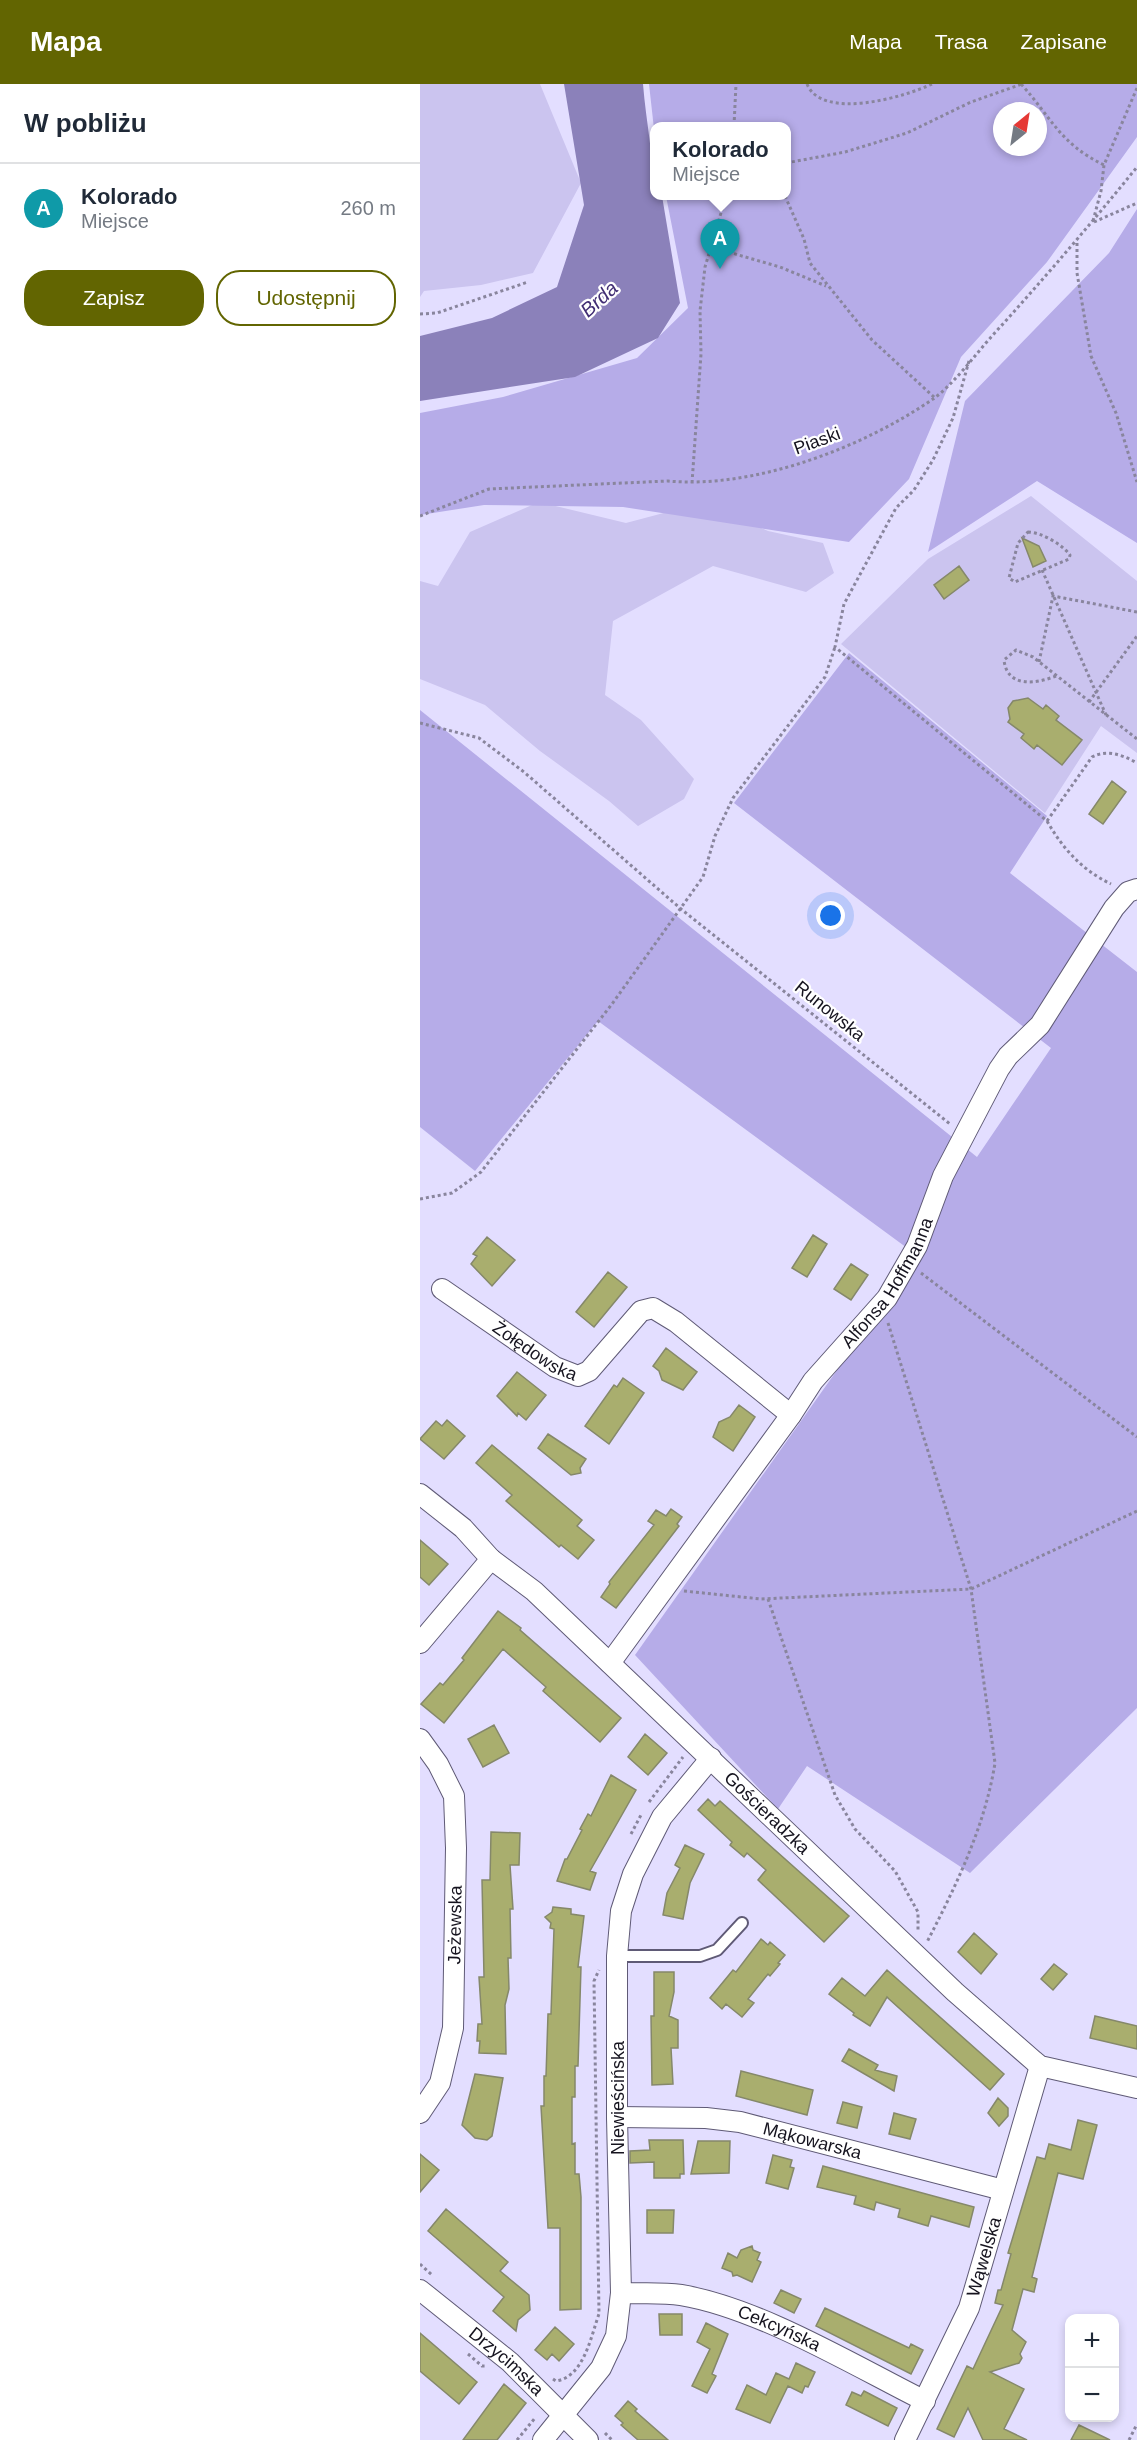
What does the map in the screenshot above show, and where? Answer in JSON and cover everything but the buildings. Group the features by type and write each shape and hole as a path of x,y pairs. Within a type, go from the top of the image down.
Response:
{"street":[{"name":"Alfonsa Hoffmanna","path":"610,1663 791,1415 813,1381 882,1304 917,1246 943,1176 999,1069 1008,1056 1040,1025 1114,908 1133,890"},
{"name":"Żołędowska","path":"442,1289 555,1367 569,1375 578,1376 589,1371 641,1311 653,1308 676,1322 791,1415"},
{"name":"Gościeradzka","path":"420,1494 463,1528 491,1559 534,1591 919,1957 1040,2066 1137,2088"},
{"path":"420,1643 491,1559"},
{"name":"Jeżewska","path":"420,1739 438,1764 454,1796 456,1848 453,2028 440,2083 420,2113"},
{"name":"Niewieścińska","path":"543,2440 601,2368 616,2336 621,2294 617,2117 617,1956 621,1911 633,1874 662,1817 711,1758"},
{"name":"Wąwelska","path":"905,2440 969,2308 1040,2066"},
{"name":"Mąkowarska","path":"617,2117 706,2118 740,2122 1003,2190"},
{"name":"Drzycimska","path":"420,2290 510,2362 588,2440"},
{"name":"Cekcyńska","path":"621,2294 678,2294 714,2302 774,2326 925,2401"}],"lane":[{"path":"617,1956 700,1956 717,1950 742,1923"}],"path":[{"path":"734,122 736,84"},
{"path":"807,84 810,91 832,104 909,95 932,84"},
{"path":"791,162 845,152 907,133 971,102 1021,84 1061,135 1080,153 1104,165"},
{"path":"1092,223 1101,191 1104,165 1137,88"},
{"path":"1092,223 1137,167"},
{"path":"692,483 701,354 700,311 710,249 725,200"},
{"path":"787,200 804,239 810,263 872,340 934,398"},
{"name":"Piaski","path":"420,516 489,489 668,480 692,483 754,476 835,450 882,429 934,398 1077,243 1092,223 1137,203"},
{"path":"1077,243 1077,273 1091,356 1116,413 1137,482"},
{"path":"710,249 780,267 828,286"},
{"path":"420,314 437,313 528,282"},
{"path":"420,1199 452,1193 482,1172 604,1014 703,877 715,836 733,798 825,677 835,647 844,604 896,508 914,490 933,460 953,418 969,361"},
{"path":"1029,532 1037,533 1070,555 1065,562 1042,570 1015,582 1009,578 1018,543 1029,532"},
{"path":"1042,570 1107,717"},
{"path":"1053,596 1137,612"},
{"path":"1039,662 1053,596"},
{"path":"1089,702 1137,636"},
{"path":"835,647 1047,822 1057,839 1081,865 1133,890"},
{"path":"1056,676 1039,683 1016,680 1005,670 1004,660 1016,650 1039,662 1137,739"},
{"name":"Runowska","path":"420,723 480,738 524,772 681,909 963,1135"},
{"path":"1047,822 1092,757 1100,753 1112,753 1137,763"},
{"path":"907,1263 1137,1437"},
{"path":"882,1304 971,1589 995,1763 992,1786 957,1883 919,1957"},
{"path":"664,1589 768,1599 971,1589 1137,1511"},
{"path":"768,1599 835,1795 855,1829 894,1871 918,1912 919,1957"},
{"path":"628,1840 651,1798 696,1743"},
{"path":"550,2377 556,2381 562,2380 584,2358 598,2314 594,1981 599,1968"},
{"path":"420,2264 438,2280"},
{"path":"1129,2440 1137,2424"}],"shaded area":[{"path":"420,84 540,84 581,183 533,273 481,285 424,291 420,297"},
{"path":"649,84 1137,84 1137,137 1047,262 961,357 909,479 849,542 623,507 484,505 420,515 420,413 503,397 637,358 688,308 667,200 791,200 791,122 653,122"},
{"path":"1137,209 1137,543 1037,481 928,552 965,401 1109,253"},
{"path":"1031,496 1137,581 1137,753 1101,726 1045,813 841,644 928,559"},
{"path":"539,502 626,523 705,502 768,531 823,543 834,573 806,592 713,566 613,621 605,695 641,720 694,779 684,799 638,826 609,801 540,751 485,705 420,679 420,581 438,586 470,532"},
{"path":"849,653 1047,816 1010,873 1137,972 1137,1708 970,1873 807,1766 778,1809 635,1655 918,1256 598,1021 475,1171 420,1127 420,710 977,1157 1051,1048 734,803"}],"water":[{"name":"Brda","path":"564,84 643,84 650,143 650,200 663,200 680,303 658,338 575,377 420,401 420,336 492,318 557,287 584,205"}],"place":[{"name":"Kolorado","path":"720,269"}]}
